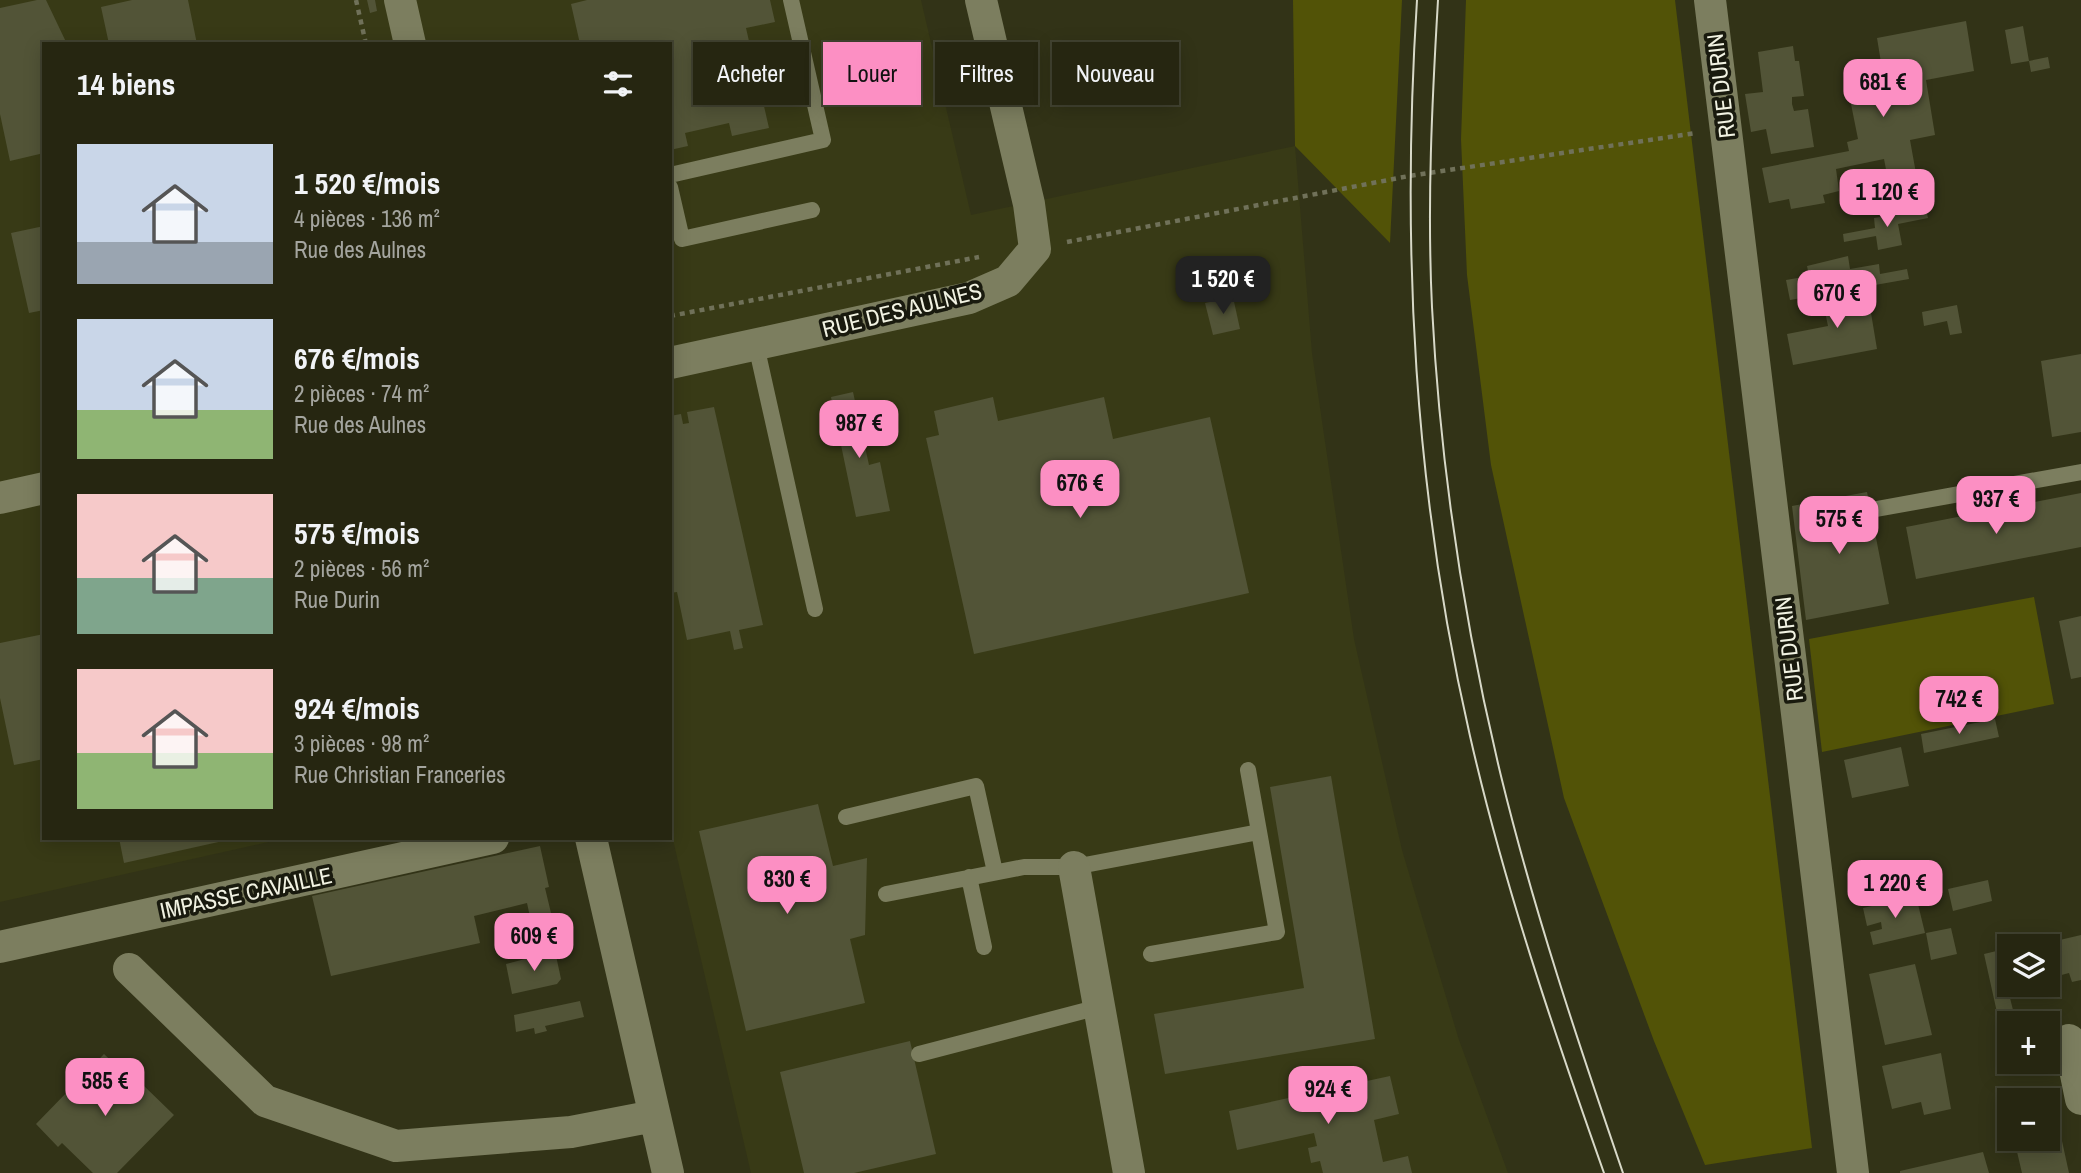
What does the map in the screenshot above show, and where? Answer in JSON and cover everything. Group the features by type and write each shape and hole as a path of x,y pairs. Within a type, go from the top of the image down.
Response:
{"street":[{"path":"400,0 410,42"},
{"path":"981,0 1029,204 1035,248"},
{"name":"RUE DURIN","path":"1710,0 1726,129 1784,526 1853,1173"},
{"name":"RUE DES AULNES","path":"672,363 969,298 1008,281 1035,248"},
{"path":"0,498 42,488"},
{"name":"IMPASSE CAVAILLE","path":"0,947 484,840"},
{"path":"592,840 668,1173"},
{"path":"1074,867 1125,1172"},
{"path":"129,969 265,1101 396,1146 571,1132 654,1116"},
{"path":"2069,1040 2081,1099"}],"lane":[{"path":"672,176 823,140 792,0"},
{"path":"672,196 682,239 812,210"},
{"path":"756,345 815,608"},
{"path":"1871,510 2081,472"},
{"path":"1151,954 1277,932 1248,769"},
{"path":"846,817 976,786 995,872"},
{"path":"886,894 1024,867 1074,867 1259,832"},
{"path":"969,877 984,947"},
{"path":"919,1054 1099,1007"}],"path":[{"path":"356,0 366,42"},
{"path":"1035,248 1409,176 1726,129"},
{"path":"672,316 980,257"}],"shaded area":[{"path":"0,0 921,0 935,60 935,105 945,105 971,215 1295,146 1312,353 1354,639 1402,850 1459,1040 1508,1173 751,1173 672,836 672,42 42,42 42,840 277,840 0,902"},
{"path":"1293,0 1402,0 1390,243 1295,146"},
{"path":"1466,0 1675,0 1812,1148 1705,1165 1654,1041 1564,798 1491,465 1467,275 1461,139"},
{"path":"2034,597 2054,704 1822,752 1809,639"}],"building":[{"path":"46,0 66,42 42,42 42,153 10,161 0,114 0,8"},
{"path":"132,0 188,0 197,42 109,42 101,7"},
{"path":"367,0 375,0 377,11 370,13"},
{"path":"587,0 770,0 775,22 746,28 749,42 693,42 693,105 764,105 769,128 732,136 729,123 685,133 688,146 672,150 672,42 580,42 571,4"},
{"path":"1966,21 1974,71 1926,80 1935,135 1910,140 1921,201 1893,206 1884,159 1836,169 1839,191 1823,195 1825,203 1791,209 1789,199 1769,203 1762,168 1849,151 1847,142 1858,139 1849,94 1885,87 1877,38"},
{"path":"2023,26 2029,61 2011,64 2005,30"},
{"path":"1793,46 1795,61 1799,61 1804,96 1792,97 1792,104 1794,111 1808,109 1814,147 1771,154 1766,129 1751,132 1745,94 1763,92 1758,52"},
{"path":"2048,57 2050,68 2031,72 2029,61"},
{"path":"1926,209 1928,218 1898,224 1902,245 1878,250 1876,236 1844,242 1843,234 1875,228 1874,218"},
{"path":"42,226 42,310 29,313 11,233"},
{"path":"1848,256 1850,269 1879,264 1880,274 1907,269 1909,279 1790,300 1786,280 1809,276 1807,266"},
{"path":"1867,289 1877,349 1793,365 1787,334 1828,326 1822,297"},
{"path":"1233,297 1240,329 1213,335 1205,303"},
{"path":"1957,305 1962,333 1950,335 1947,321 1924,326 1922,312"},
{"path":"2081,354 2081,432 2052,437 2041,361"},
{"path":"853,392 869,465 880,462 890,511 856,517 831,397"},
{"path":"993,397 998,421 1104,397 1113,439 1210,417 1249,593 974,654 926,438 939,435 934,411"},
{"path":"714,407 763,625 739,630 743,648 734,650 730,631 687,640 677,592 672,593 672,416 681,414 683,424 689,423 687,412"},
{"path":"1867,492 1889,604 1806,620 1792,506"},
{"path":"2081,493 2081,547 1916,579 1906,527"},
{"path":"2081,616 2081,677 2071,679 2059,621"},
{"path":"42,634 42,759 14,765 0,698 0,643"},
{"path":"1995,719 1999,737 1924,753 1921,734"},
{"path":"1901,747 1909,786 1852,798 1844,760"},
{"path":"1331,776 1375,1039 1165,1074 1154,1014 1304,988 1270,787"},
{"path":"818,804 833,866 867,858 865,935 850,939 865,1003 746,1031 699,831"},
{"path":"119,840 228,840 124,863"},
{"path":"540,846 549,887 545,888 551,913 542,922 530,917 527,903 474,916 480,943 331,976 312,896"},
{"path":"1988,880 1992,901 1953,911 1948,889"},
{"path":"1916,896 1925,933 1873,945 1870,932 1882,929 1881,922 1867,926 1863,908"},
{"path":"1951,928 1957,954 1931,960 1926,933"},
{"path":"2081,935 2081,980 2072,982 2069,973 2060,975 2060,940"},
{"path":"555,951 561,979 557,984 512,994 506,964"},
{"path":"1997,951 1997,997 2014,997 2010,998 2013,1011 1997,1012 1984,954"},
{"path":"1915,964 1932,1035 1885,1045 1869,974"},
{"path":"580,1001 584,1017 545,1026 547,1031 535,1034 534,1028 516,1032 514,1015"},
{"path":"910,1041 936,1154 854,1173 804,1173 780,1072"},
{"path":"1941,1053 1951,1109 1924,1115 1921,1102 1892,1109 1882,1066"},
{"path":"104,1054 139,1087 142,1084 174,1115 117,1173 93,1173 62,1143 58,1147 36,1124"},
{"path":"1390,1076 1399,1114 1374,1120 1383,1162 1408,1156 1412,1173 1323,1173 1320,1161 1311,1163 1308,1148 1317,1146 1314,1133 1237,1150 1229,1111"},
{"path":"2062,1141 2069,1173 2022,1173 2017,1151 2060,1151"},
{"path":"1983,1152 1989,1173 1900,1173 1900,1171"}],"tram line":[{"path":"1417,0 1412,93 1412,278 1424,462 1436,553 1451,645 1483,792 1548,1011 1604,1173"},
{"path":"1438,0 1431,153 1432,307 1441,425 1465,602 1501,776 1528,877 1623,1173"}]}
